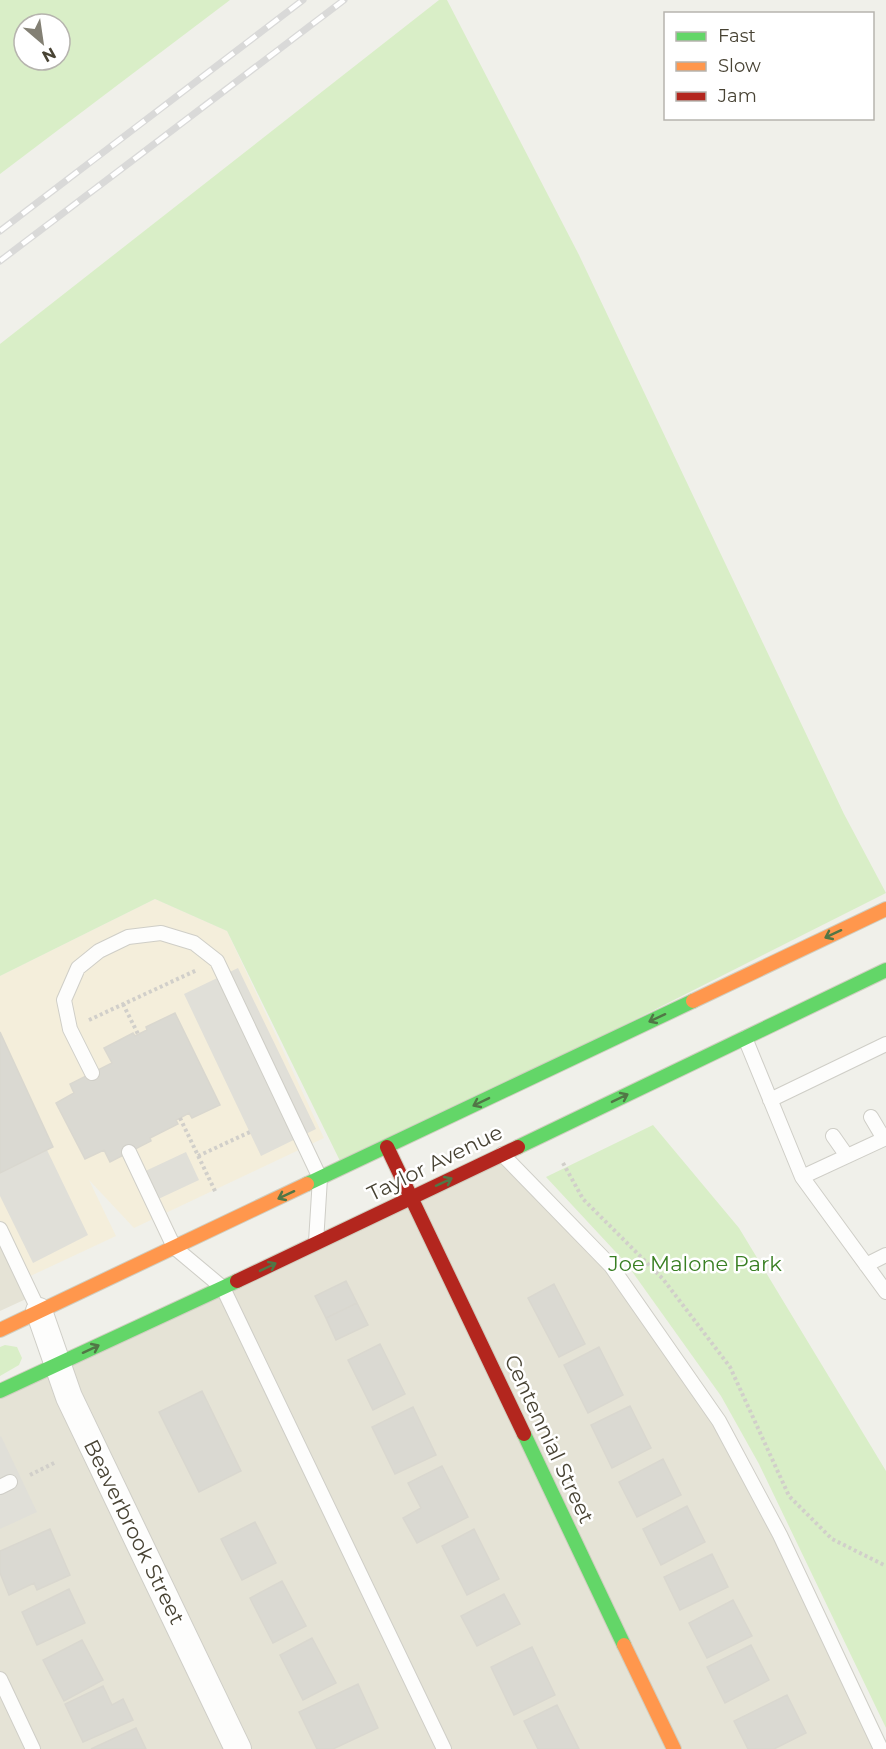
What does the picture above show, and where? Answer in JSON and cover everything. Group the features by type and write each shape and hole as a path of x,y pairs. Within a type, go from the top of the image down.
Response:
{"main road":[{"name":"Taylor Avenue","path":"0,1330 886,909"},
{"name":"Taylor Avenue","path":"0,1391 316,1244 886,970"},
{"name":"Centennial Street","path":"387,1146 674,1749"}],"street":[{"name":"Beaverbrook Street","path":"39,1311 69,1397 238,1749"}],"lane":[{"path":"92,1074 70,1029 64,1000 78,968 99,951 128,937 161,933 194,943 217,961 321,1178 316,1244"},
{"path":"745,1038 802,1177 886,1292"},
{"path":"770,1100 808,1090 882,1051"},
{"path":"802,1177 885,1138 871,1118"},
{"path":"833,1136 847,1156"},
{"path":"129,1152 174,1247 223,1288 444,1749"},
{"path":"502,1154 611,1266 719,1421 780,1535 881,1749"},
{"path":"0,1229 39,1311"},
{"path":"866,1265 886,1255"},
{"path":"0,1679 33,1749"}],"path":[{"path":"70,1029 217,961"},
{"path":"123,1004 138,1034"},
{"path":"180,1118 216,1194"},
{"path":"198,1156 250,1132"},
{"path":"562,1163 583,1199 663,1279 730,1367 789,1496 832,1539 886,1566"},
{"path":"10,1483 56,1461"}],"shaded area":[{"path":"155,899 227,931 324,1138 134,1228 89,1180 116,1236 24,1279 0,1229 0,976"},
{"path":"238,968 316,1129 261,1156 184,994"},
{"path":"47,1150 88,1235 33,1263 0,1196 0,1173"},
{"path":"186,1152 199,1180 152,1202 139,1174"},
{"path":"502,1154 611,1266 719,1421 881,1749 0,1749 0,1391"},
{"path":"0,1229 26,1299 0,1311"},
{"path":"0,1437 37,1512 0,1529"}],"green space":[{"path":"0,0 230,0 0,174"},
{"path":"439,0 447,0 579,255 844,814 886,893 343,1167 227,931 155,899 0,976 0,344"},
{"name":"Joe Malone Park","path":"653,1125 739,1228 886,1471 886,1728 759,1464 721,1396 626,1263 546,1177"},
{"path":"5,1345 17,1347 22,1358 19,1365 0,1376 0,1347"}],"building":[{"path":"175,1013 220,1105 192,1118 189,1113 176,1120 178,1124 150,1138 151,1141 110,1162 104,1150 85,1159 56,1103 74,1093 70,1084 112,1063 104,1048 133,1033 135,1036 147,1030 146,1027"},
{"path":"0,1032 53,1147 0,1173"},
{"path":"346,1281 357,1303 326,1318 315,1296"},
{"path":"554,1284 585,1344 559,1357 528,1298"},
{"path":"357,1303 368,1325 336,1340 326,1318"},
{"path":"380,1344 405,1394 373,1410 348,1360"},
{"path":"599,1347 623,1395 588,1413 564,1365"},
{"path":"202,1391 241,1471 199,1492 159,1412"},
{"path":"630,1406 651,1448 612,1468 591,1425"},
{"path":"413,1407 436,1455 395,1474 372,1427"},
{"path":"663,1459 681,1495 637,1517 619,1482"},
{"path":"442,1466 468,1517 417,1543 403,1518 421,1508 408,1483"},
{"path":"687,1506 705,1542 661,1565 643,1529"},
{"path":"255,1522 276,1563 242,1580 221,1539"},
{"path":"50,1529 70,1575 37,1590 34,1583 9,1595 0,1573 0,1551"},
{"path":"474,1529 499,1579 467,1595 442,1546"},
{"path":"712,1554 728,1587 680,1610 664,1577"},
{"path":"282,1581 306,1626 273,1643 250,1598"},
{"path":"69,1589 85,1623 37,1645 22,1612"},
{"path":"504,1594 520,1624 477,1646 461,1616"},
{"path":"733,1600 752,1636 707,1658 689,1623"},
{"path":"312,1638 336,1683 303,1700 280,1655"},
{"path":"82,1640 103,1680 64,1701 43,1660"},
{"path":"751,1645 769,1680 725,1703 707,1667"},
{"path":"532,1647 555,1695 514,1715 491,1667"},
{"path":"358,1684 378,1728 333,1749 317,1749 299,1712"},
{"path":"103,1686 112,1705 123,1699 133,1720 83,1742 65,1704"},
{"path":"787,1695 806,1733 774,1749 748,1749 734,1721"},
{"path":"557,1705 579,1749 538,1749 524,1721"},
{"path":"136,1728 146,1749 91,1749"}],"railway":[{"path":"0,231 303,0"},
{"path":"0,261 344,0"}],"traffic: fast":[{"path":"518,1147 886,970"},
{"path":"307,1184 693,1001"},
{"path":"0,1391 237,1281"},
{"path":"524,1434 624,1645"}],"traffic: slow":[{"path":"693,1001 886,909"},
{"path":"0,1330 307,1184"},
{"path":"624,1645 674,1749"}],"traffic: jam":[{"path":"387,1147 524,1434"},
{"path":"237,1281 518,1147"}]}
